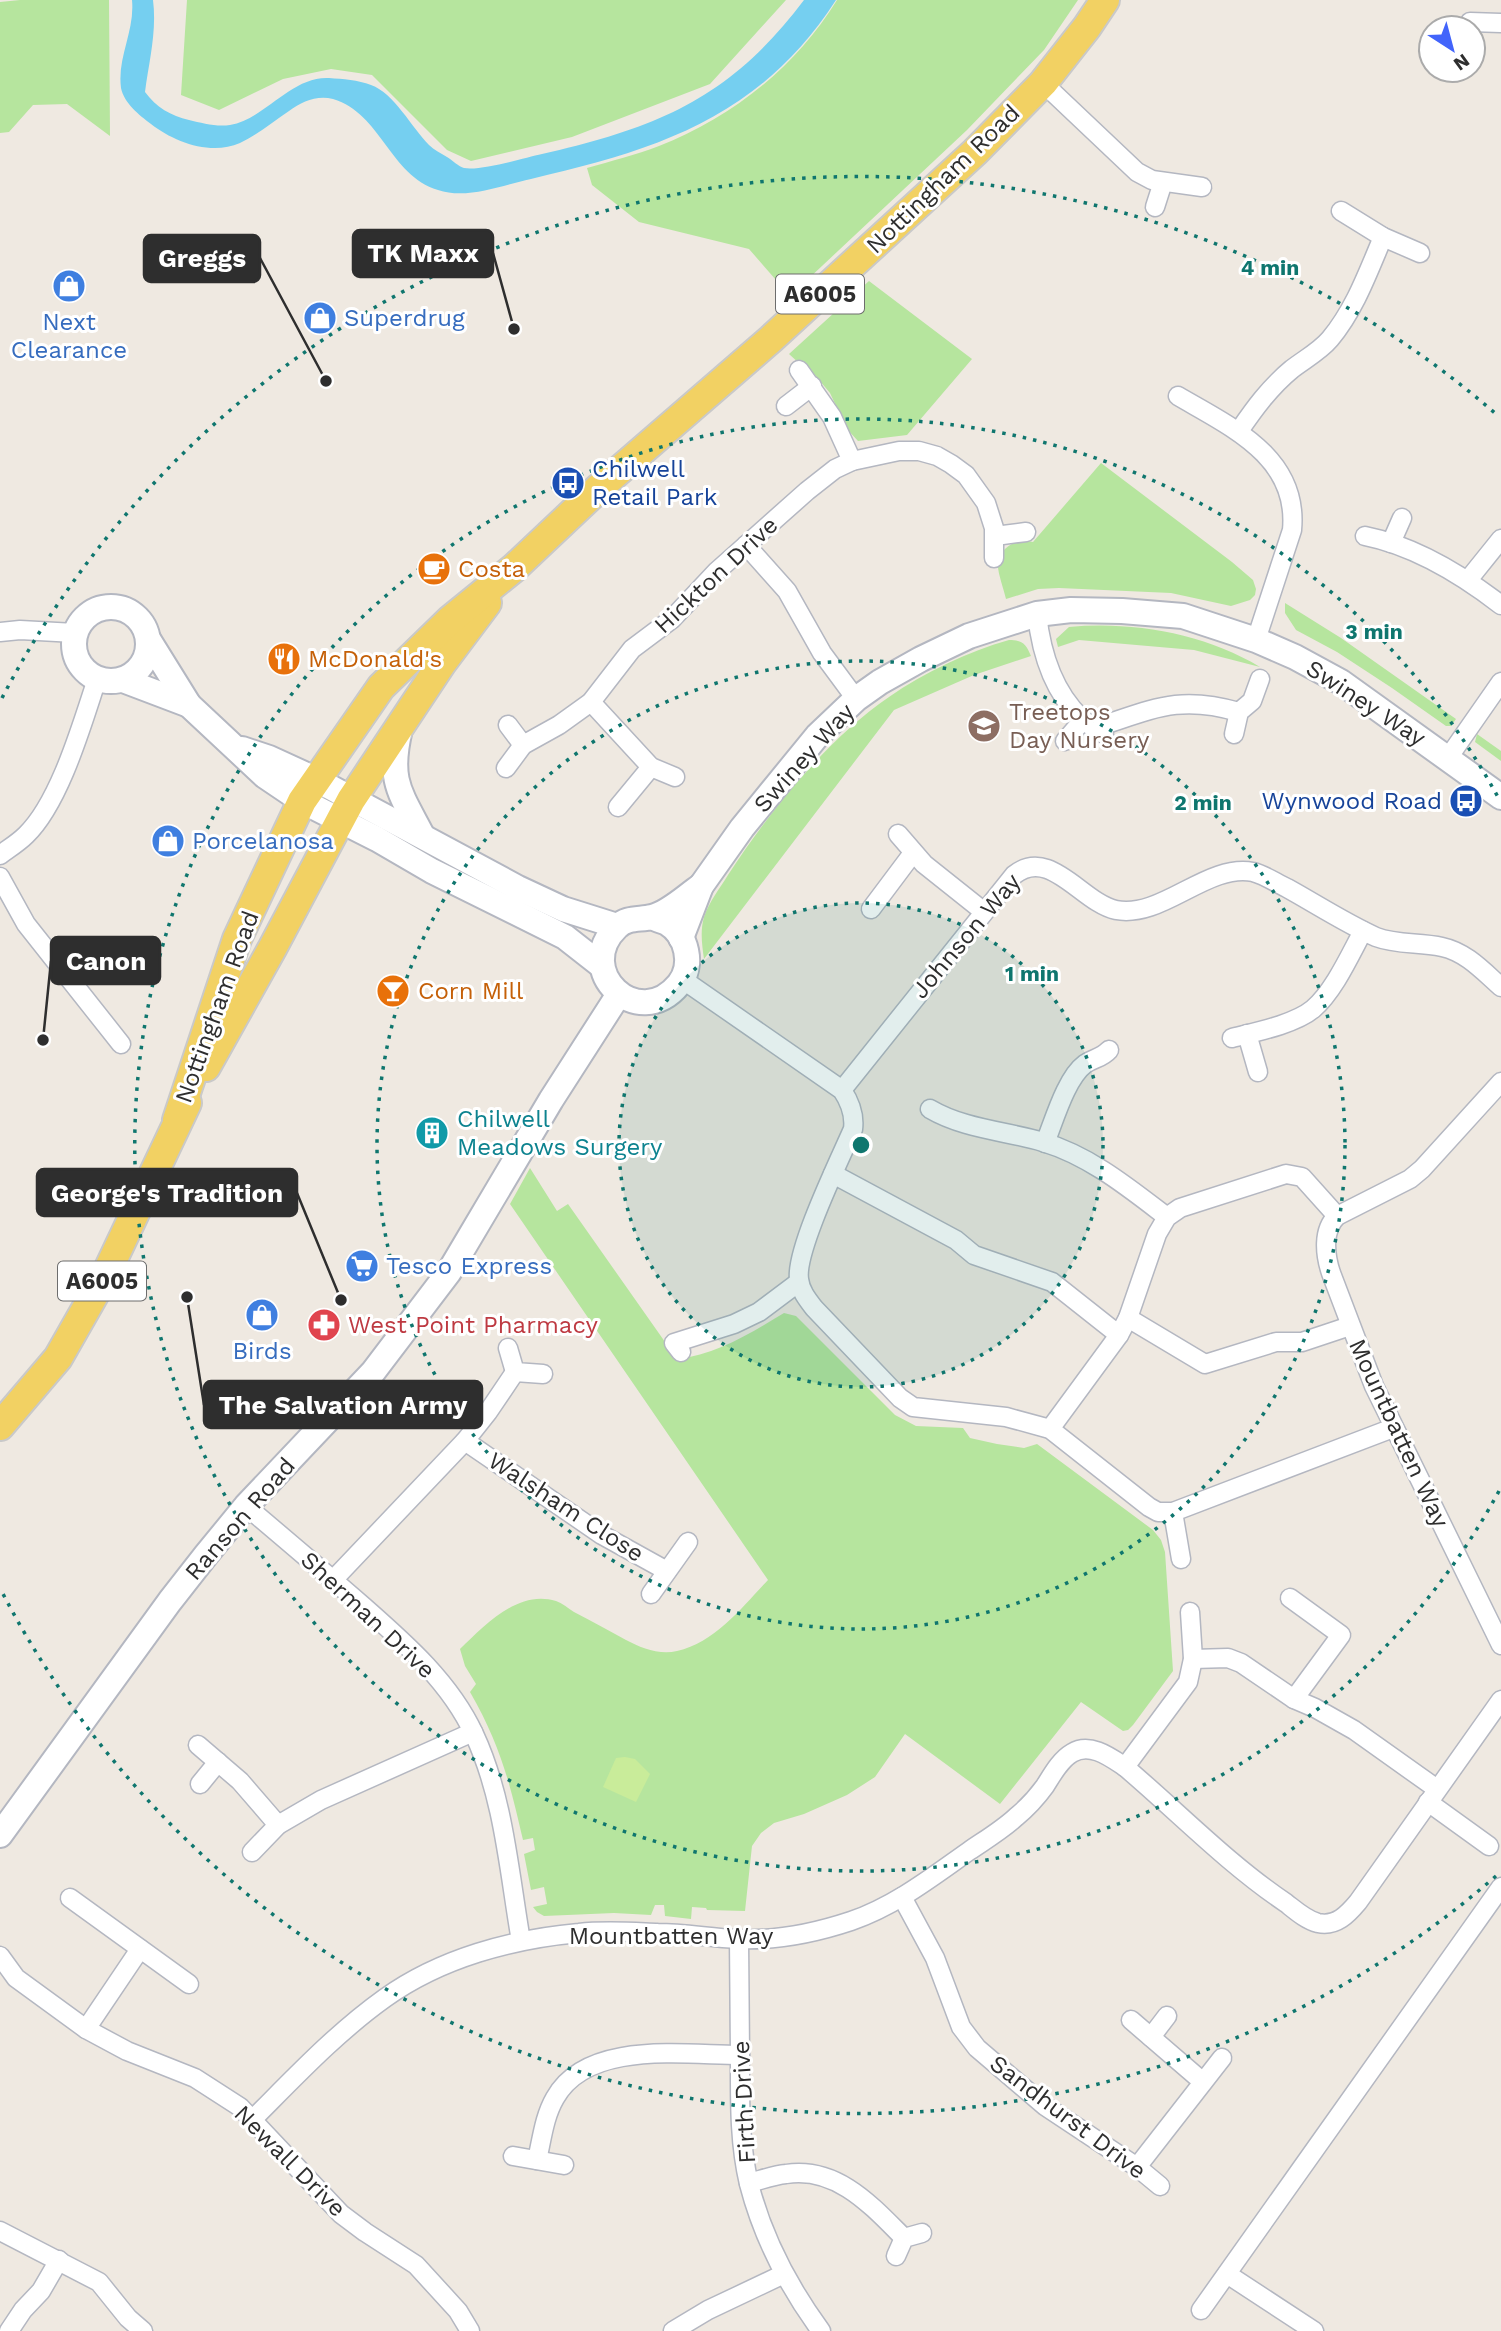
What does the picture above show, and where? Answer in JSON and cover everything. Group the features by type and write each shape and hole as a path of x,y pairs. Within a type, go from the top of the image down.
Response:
{"main road":[{"name":"Nottingham Road","path":"177,1120 237,939 309,790 381,687 450,620 514,568 600,486 838,278 975,152 1042,83 1105,0"},
{"name":"Nottingham Road","path":"0,1426 58,1358 101,1283 177,1120 345,810 442,663 514,568"}],"street":[{"path":"1042,83 1146,178 1202,187"},
{"path":"1155,207 1163,182"},
{"path":"1341,211 1383,237 1420,253"},
{"path":"1238,431 1274,386 1328,341 1340,326 1366,278 1383,237"},
{"path":"799,370 832,417 852,461"},
{"path":"786,406 812,386"},
{"path":"1178,396 1238,431 1271,460 1289,494 1293,514 1286,550 1256,640"},
{"name":"Hickton Drive","path":"506,768 523,745 559,725 591,702 632,649 672,619 717,571 746,545 825,476 852,461 899,451 919,451 937,456 967,475 992,517 994,558"},
{"path":"1391,543 1402,518"},
{"path":"995,536 1026,532"},
{"path":"1366,536 1391,543 1468,580 1501,605"},
{"path":"1468,580 1501,539"},
{"path":"746,545 786,591 815,642 856,699"},
{"path":"189,705 123,680 97,679 80,666 74,651 75,633 85,617 95,610 118,607 140,620 148,639 189,705 265,776 309,790 345,810 432,871 565,937 602,966"},
{"name":"Swiney Way","path":"682,979 687,966 687,951 681,938 701,886 787,770 817,736 856,699 901,670 957,642 1037,614 1071,610 1183,616 1256,640 1341,682 1501,797"},
{"path":"1037,614 1042,644 1052,676 1059,690 1093,727"},
{"path":"0,632 20,630 75,633"},
{"path":"123,680 137,671 147,654 148,639"},
{"path":"0,855 27,835 50,799 72,754 97,679"},
{"path":"1234,734 1238,712 1252,701 1260,680"},
{"path":"1448,758 1501,682"},
{"path":"591,702 651,767 675,778"},
{"path":"1065,741 1093,727 1176,703 1210,705 1238,712"},
{"path":"401,725 393,766 398,788 422,835"},
{"path":"508,725 523,745"},
{"path":"618,807 651,767"},
{"path":"345,810 422,835 519,888 564,909 617,926 604,944 602,966 607,982 619,995 636,1002 654,1002 671,994 682,979 842,1090 852,1109 853,1129 800,1257 799,1282 814,1308 900,1398 913,1407 1006,1417 1050,1429 1158,1512 1173,1512 1393,1428"},
{"path":"898,834 913,853 983,911"},
{"path":"871,909 913,853"},
{"name":"Johnson Way","path":"842,1090 1014,874 1036,865 1049,869 1089,898 1118,911 1138,910 1223,875 1244,871 1265,877 1363,931 1387,941 1441,947 1458,953 1475,963 1501,987"},
{"path":"0,877 26,924 121,1044"},
{"name":"Swiney Way","path":"617,926 634,918 652,917 701,886"},
{"path":"652,917 668,924 681,938"},
{"path":"1258,1072 1239,1036 1298,1018 1312,1010 1326,995 1363,931"},
{"name":"Ranson Road","path":"0,1835 170,1601 246,1506 373,1372 449,1272 551,1100 619,995"},
{"path":"1045,1143 1068,1086 1084,1065 1103,1057 1109,1050"},
{"path":"1050,1429 1119,1335 1128,1318 1157,1234 1167,1217 1180,1209 1286,1174 1302,1177 1337,1216 1410,1179 1422,1170 1495,1103 1501,1082"},
{"path":"930,1109 960,1122 1045,1143 1084,1160 1119,1181 1167,1217"},
{"path":"833,1174 956,1240 974,1255 1052,1282 1119,1335"},
{"name":"Mountbatten Way","path":"1337,1216 1331,1222 1326,1241 1327,1261 1350,1326 1393,1428 1501,1645"},
{"path":"681,1352 674,1342 734,1324 759,1312 799,1282"},
{"path":"1128,1318 1205,1364 1276,1342 1302,1342 1350,1326"},
{"path":"508,1348 515,1371"},
{"path":"515,1371 543,1374"},
{"path":"334,1580 466,1441 515,1371"},
{"name":"Walsham Close","path":"466,1441 602,1535 667,1571"},
{"name":"Sherman Drive","path":"246,1506 334,1580 408,1647 443,1684 473,1732 495,1792 521,1941"},
{"path":"1173,1512 1181,1559"},
{"name":"Walsham Close","path":"651,1594 688,1542"},
{"path":"1290,1598 1340,1635 1294,1699"},
{"path":"1125,1767 1183,1690 1191,1674 1193,1658 1190,1612"},
{"path":"1193,1658 1235,1660 1294,1699 1354,1730 1433,1795 1489,1846"},
{"name":"Mountbatten Way","path":"253,2119 307,2064 387,1996 439,1968 480,1952 521,1941 581,1933 673,1933 739,1939 788,1937 818,1931 877,1911 902,1897 1015,1819 1072,1753 1096,1750 1125,1767 1241,1870 1301,1914 1319,1923 1337,1922 1349,1913 1501,1700"},
{"path":"252,1852 278,1825 340,1791 473,1732"},
{"path":"198,1745 240,1781 278,1825"},
{"path":"200,1784 218,1762"},
{"path":"1201,2309 1501,1887"},
{"name":"Sandhurst Drive","path":"902,1897 934,1958 966,2035 987,2057 1045,2106 1137,2167 1160,2186"},
{"path":"70,1898 189,1984"},
{"name":"Firth Drive","path":"739,1939 740,2126 749,2183 765,2232 784,2274 821,2331"},
{"path":"86,2029 140,1949"},
{"name":"Newall Drive","path":"0,1956 8,1975 86,2029 127,2051 195,2078 240,2107 341,2214 416,2265 458,2311 470,2331"},
{"path":"1151,2037 1167,2016"},
{"path":"1131,2020 1203,2082"},
{"path":"537,2160 548,2110 566,2082 583,2069 598,2063 642,2054 740,2055"},
{"path":"1137,2167 1222,2058"},
{"path":"513,2156 564,2165"},
{"path":"749,2183 787,2173 827,2176 871,2206 904,2238"},
{"path":"0,2231 99,2282 128,2318 143,2331"},
{"path":"904,2238 922,2233"},
{"path":"896,2256 904,2238"},
{"path":"9,2331 41,2291 59,2260"},
{"path":"673,2331 708,2310 784,2274"},
{"path":"1227,2274 1314,2331"}],"green space":[{"path":"109,0 110,136 67,104 33,105 9,132 0,133 0,2"},
{"path":"187,0 786,0 710,84 572,137 471,161 447,150 372,75 331,69 283,79 219,110 181,95"},
{"path":"837,0 1078,0 1044,50 967,130 790,296 749,249 639,222 592,185 587,168 650,149 686,134 711,121 760,88 802,47"},
{"path":"869,281 972,359 907,435 858,441 847,429 830,393 809,368 789,354"},
{"path":"1101,463 1253,580 1255,595 1250,600 1231,606 1171,593 1059,588 1038,589 1006,599 998,567 1002,552 1016,542 1033,542"},
{"path":"1285,603 1341,638 1456,719 1451,726 1446,726 1337,652 1296,630 1285,613"},
{"path":"1119,626 1168,632 1216,646 1260,667 1194,650 1079,640 1058,647 1056,639 1069,627"},
{"path":"1009,640 1023,644 1031,656 974,675 894,710 704,959 702,928 712,901 762,826 821,755 866,714 903,688 962,657"},
{"path":"1477,734 1501,751 1501,761 1475,742"},
{"path":"530,1168 557,1211 568,1204 677,1359 719,1348 784,1313 796,1316 895,1415 916,1426 963,1428 970,1438 997,1444 1024,1448 1037,1444 1153,1530 1161,1540 1165,1552 1173,1671 1133,1725 1123,1731 1081,1702 1000,1804 905,1734 875,1777 847,1795 804,1814 774,1823 761,1833 752,1846 745,1911 692,1907 691,1919 665,1916 664,1905 655,1905 651,1915 614,1913 544,1916 537,1912 533,1907 547,1904 544,1887 531,1890 524,1854 535,1850 533,1838 523,1840 503,1764 470,1692 476,1684 465,1666 460,1649 503,1612 528,1600 542,1599 558,1602 638,1646 657,1651 677,1651 716,1632 768,1580 510,1204"},
{"path":"616,1758 635,1759 650,1774 636,1802 603,1787"}],"water":[{"path":"132,0 153,0 153,35 145,92 170,113 204,123 230,125 255,115 290,90 315,79 356,81 371,85 387,95 431,147 464,168 481,168 584,144 657,119 689,104 748,62 804,0 836,0 806,40 774,73 740,100 703,122 622,155 496,188 449,193 421,182 408,172 363,117 333,99 321,98 304,102 253,136 229,147 193,145 160,131 133,108 125,99 121,88 121,66 131,22"}],"place":[{"name":"Next Clearance","path":"69,286"},
{"name":"Superdrug","path":"320,318"},
{"name":"TK Maxx","path":"514,329"},
{"name":"Greggs","path":"326,381"},
{"name":"Chilwell Retail Park","path":"568,483"},
{"name":"Costa","path":"434,569"},
{"name":"McDonald's","path":"284,659"},
{"name":"Treetops Day Nursery","path":"984,726"},
{"name":"Wynwood Road","path":"1466,801"},
{"name":"Porcelanosa","path":"168,841"},
{"name":"Corn Mill","path":"393,991"},
{"name":"Canon","path":"43,1040"},
{"name":"Chilwell Meadows Surgery","path":"432,1133"},
{"name":"Tesco Express","path":"362,1266"},
{"name":"The Salvation Army","path":"187,1297"},
{"name":"George's Tradition","path":"341,1300"},
{"name":"Birds","path":"262,1315"},
{"name":"West Point Pharmacy","path":"324,1325"}]}
